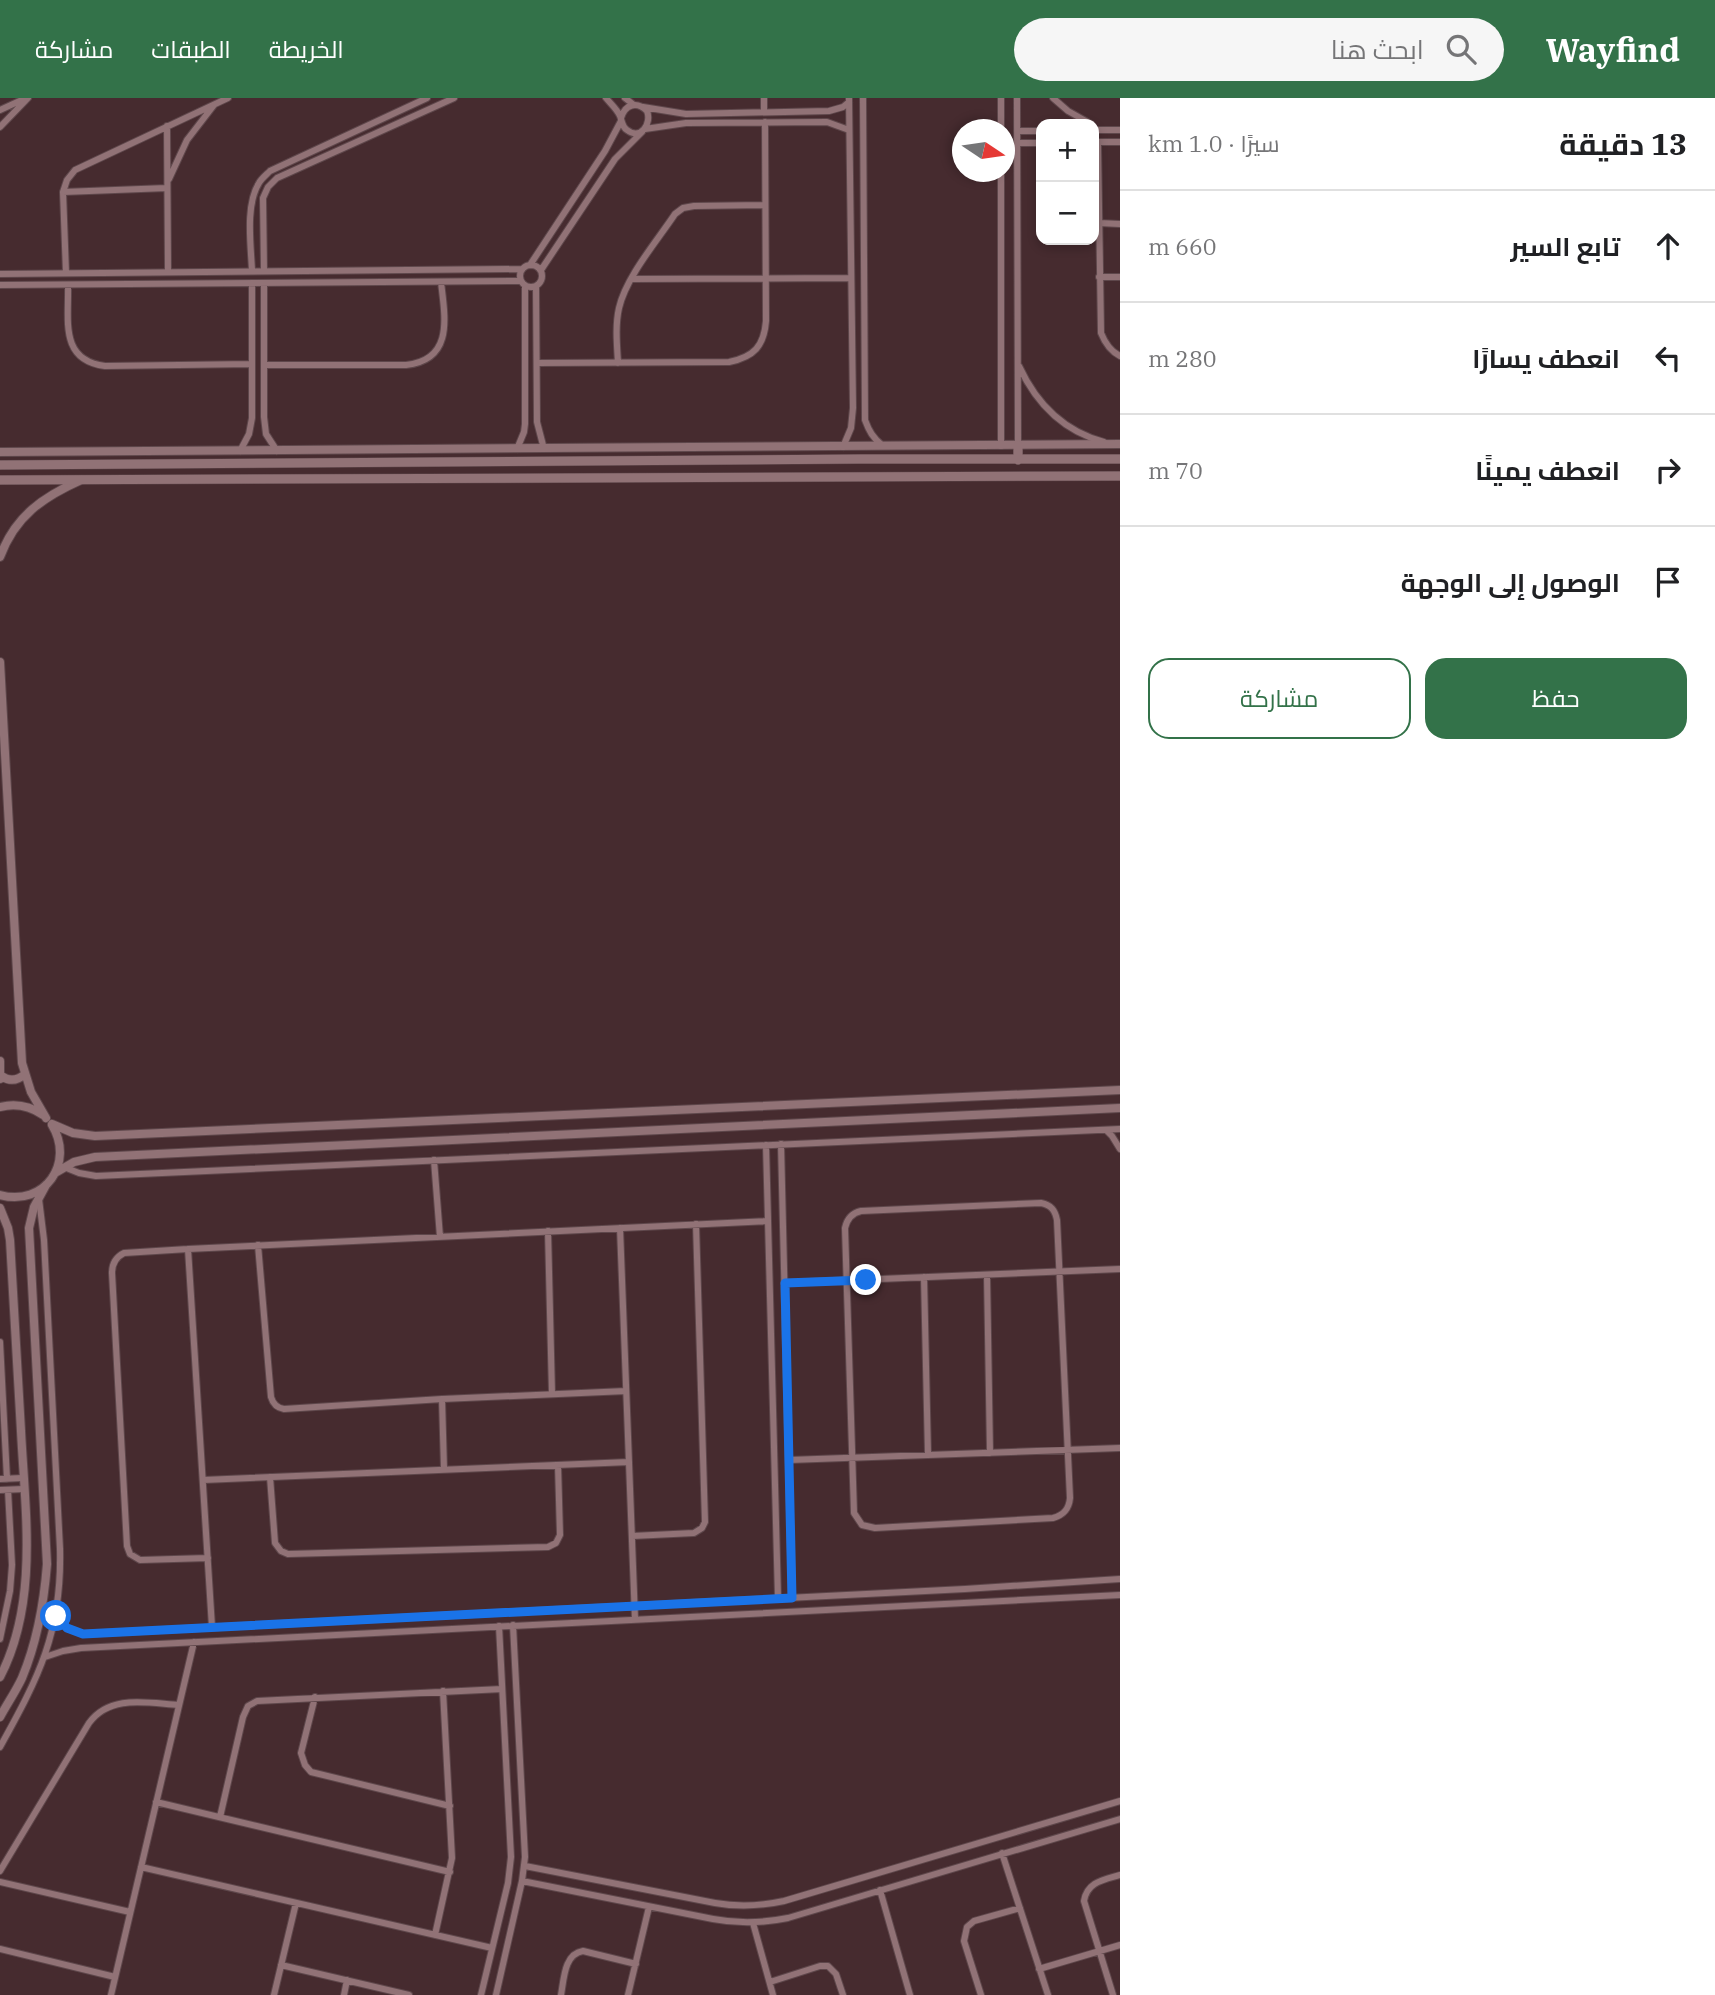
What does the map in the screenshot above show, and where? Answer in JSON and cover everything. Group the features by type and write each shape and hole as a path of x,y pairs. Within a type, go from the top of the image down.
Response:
{"main road":[{"path":"1018,446 1018,460"},
{"path":"861,447 861,459"},
{"path":"0,465 1120,459"},
{"path":"0,480 1120,476"}],"street":[{"path":"0,110 27,98"},
{"path":"0,127 27,98"},
{"path":"66,273 63,192 67,180 75,170 228,98"},
{"path":"251,271 253,196 259,182 270,171 427,98"},
{"path":"264,271 263,198 268,187 277,178 454,98"},
{"path":"606,98 625,129 633,133 686,123 827,122 849,130"},
{"path":"625,98 634,105 686,114 829,111 843,107 849,100"},
{"path":"764,98 764,112"},
{"path":"863,98 865,420 875,440 884,446"},
{"path":"1001,98 1001,119"},
{"path":"1017,98 1018,446"},
{"path":"1053,98 1080,119"},
{"path":"844,447 851,428 853,408 849,100"},
{"path":"167,185 187,140 215,104"},
{"path":"0,274 522,269 530,265 605,151 625,109 634,105"},
{"path":"544,449 538,431 536,286 542,277 541,270 615,159 648,125 649,115 643,107"},
{"path":"537,363 729,362 752,354 765,333 765,122"},
{"path":"167,126 168,272"},
{"path":"1099,129 1120,130"},
{"path":"1017,131 1036,131"},
{"path":"1099,142 1120,142"},
{"path":"1017,143 1036,143"},
{"path":"1001,182 1001,446"},
{"path":"63,192 167,185"},
{"path":"618,363 617,316 622,296 675,214 683,208 694,206 765,205"},
{"path":"1099,223 1120,224"},
{"path":"1099,245 1101,333 1106,344 1120,356"},
{"path":"530,265 541,270"},
{"path":"517,449 525,424 523,284 520,277 522,269"},
{"path":"1099,277 1120,277"},
{"path":"631,279 851,278"},
{"path":"0,285 441,282 536,286"},
{"path":"264,365 406,365 428,359 436,352 443,332 445,320 441,282"},
{"path":"240,451 249,434 252,418 252,283"},
{"path":"264,283 264,417 266,434 277,451"},
{"path":"68,285 71,343 78,356 91,364 252,364"},
{"path":"1018,363 1039,401 1054,416 1082,434 1116,444"},
{"path":"1001,400 1009,404 1017,400"},
{"path":"252,418 264,417"},
{"path":"0,452 1116,444"},
{"path":"0,557 11,533 32,509 49,495 81,480"},
{"path":"0,662 22,1063 31,1092 59,1139 61,1148 59,1165 31,1217 29,1238 47,1564 44,1592 35,1637 21,1681 0,1717"},
{"path":"0,1061 0,1077 14,1080 25,1074"},
{"path":"0,1107 23,1106 39,1112 49,1121 73,1133 95,1136 1120,1090"},
{"path":"55,1173 84,1158 95,1157 1120,1108"},
{"path":"64,1167 96,1176 1120,1129"},
{"path":"1106,1130 1120,1149"},
{"path":"781,1144 792,1598"},
{"path":"766,1145 778,1598"},
{"path":"434,1160 440,1237"},
{"path":"0,1195 22,1197 39,1191 46,1185"},
{"path":"0,1747 30,1693 45,1657 56,1616 60,1583 44,1233 39,1198"},
{"path":"1031,1203 1046,1204 1054,1210 1060,1272 1068,1450 1070,1503 1066,1511 1058,1516 875,1528 862,1524 854,1513 848,1280 845,1228 850,1217 857,1212 1031,1203"},
{"path":"0,1208 10,1240 27,1560 24,1597 16,1633 0,1677"},
{"path":"208,1558 140,1560 133,1557 127,1546 112,1268 124,1253 768,1221"},
{"path":"632,1536 694,1533 702,1528 705,1522 696,1224"},
{"path":"620,1228 635,1619"},
{"path":"548,1231 552,1394"},
{"path":"258,1245 271,1397 275,1406 284,1409 626,1391"},
{"path":"188,1249 212,1627"},
{"path":"785,1283 1120,1269"},
{"path":"987,1275 990,1453"},
{"path":"924,1277 928,1455"},
{"path":"0,1342 3,1479 23,1478"},
{"path":"442,1399 444,1469"},
{"path":"789,1460 1120,1448"},
{"path":"203,1480 629,1462"},
{"path":"270,1477 275,1543 281,1551 288,1554 548,1547 556,1543 560,1535 558,1465"},
{"path":"0,1639 8,1603 12,1565 4,1490 24,1489"},
{"path":"56,1616 67,1628 83,1634 1120,1579"},
{"path":"45,1657 81,1647 1120,1595"},
{"path":"496,1995 525,1866 513,1625"},
{"path":"481,1995 512,1857 499,1626"},
{"path":"16,1633 35,1637"},
{"path":"111,1995 194,1642"},
{"path":"220,1817 243,1717 248,1706 261,1699 502,1689"},
{"path":"435,1935 452,1852 443,1691"},
{"path":"315,1697 301,1753 305,1765 312,1772 450,1806"},
{"path":"0,1871 98,1712 118,1703 179,1705"},
{"path":"525,1866 715,1903 761,1905 784,1901 1120,1801"},
{"path":"156,1802 450,1872"},
{"path":"522,1881 726,1922 753,1923 788,1918 1120,1819"},
{"path":"1002,1853 1048,1995"},
{"path":"141,1867 492,1948"},
{"path":"1113,1995 1084,1907 1084,1896 1095,1883 1120,1875"},
{"path":"0,1882 130,1912"},
{"path":"880,1890 911,1995"},
{"path":"274,1995 296,1903"},
{"path":"628,1995 649,1907"},
{"path":"981,1995 964,1941 967,1927 974,1921 1020,1908"},
{"path":"753,1923 773,1995"},
{"path":"1040,1969 1120,1944"},
{"path":"0,1949 115,1977"},
{"path":"561,1995 569,1960 576,1952 583,1951 635,1964"},
{"path":"281,1965 409,1995"},
{"path":"770,1982 820,1966 828,1966 836,1974 842,1995"},
{"path":"344,1995 347,1980"}],"route":[{"path":"56,1616 67,1628 83,1634 792,1598 785,1283 866,1280"}]}
